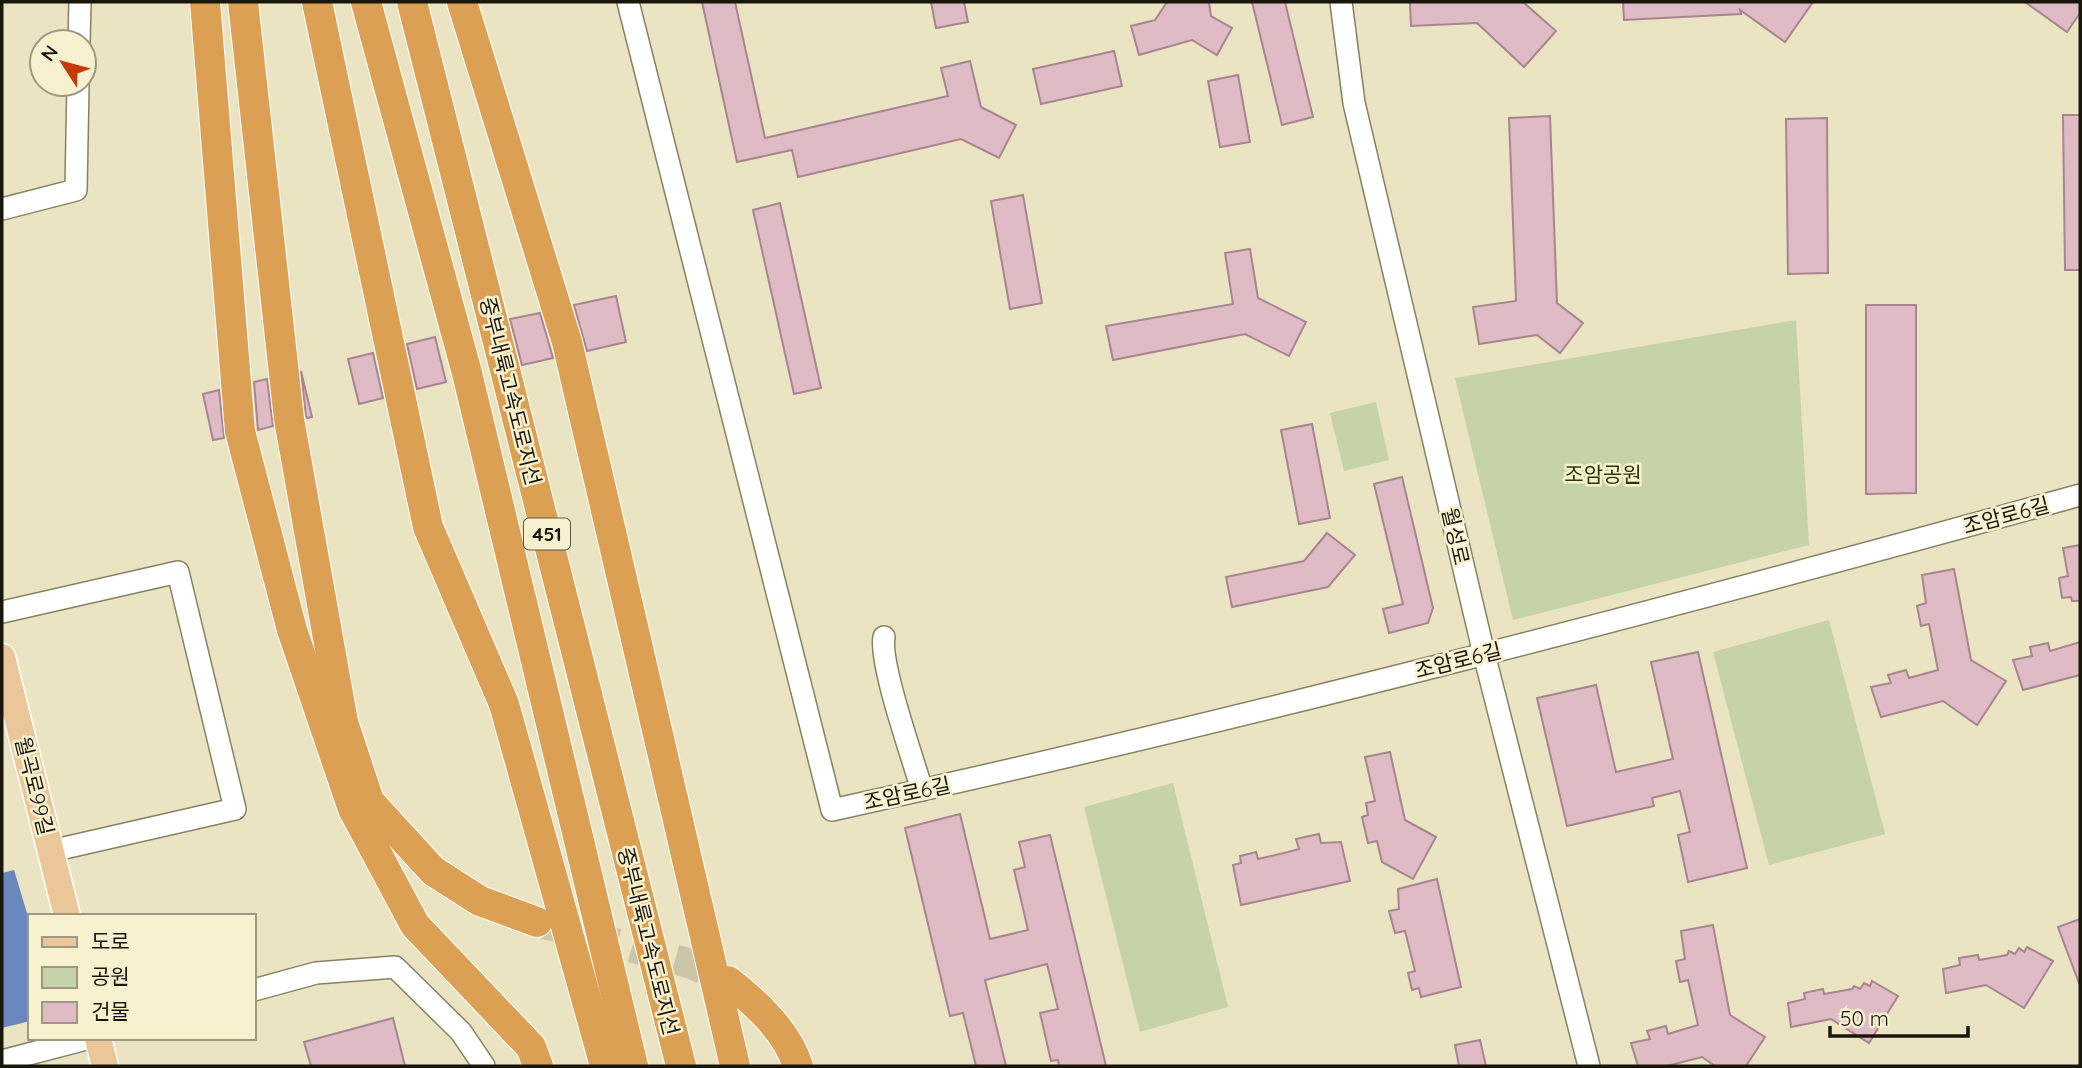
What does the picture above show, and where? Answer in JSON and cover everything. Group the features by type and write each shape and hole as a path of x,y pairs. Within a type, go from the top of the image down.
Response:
{"highway":[{"path":"205,2 240,431 292,630 353,810 415,925 531,1047 538,1066"},
{"path":"243,2 289,419 343,722 369,801 433,871 480,901 537,922"},
{"path":"317,2 428,527 504,704 606,1066"},
{"name":"중부내륙고속도로지선","path":"366,2 467,373 634,1066"},
{"name":"중부내륙고속도로지선","path":"412,2 681,1066"},
{"path":"462,2 567,342 734,1066"},
{"path":"728,981 749,997 778,1029 798,1066"}],"main road":[{"name":"월곡로99길","path":"2,657 67,914"},
{"path":"98,1040 105,1066"}],"street":[{"path":"79,28 80,2"},
{"name":"조암로6길","path":"628,2 832,810 1484,654 2080,495"},
{"name":"월성로","path":"1341,2 1354,103 1484,654 1589,1066"},
{"path":"2,209 76,190 78,98"},
{"path":"2,612 177,572 235,809 51,851"},
{"path":"884,637 882,646 922,790"},
{"path":"256,989 316,973 395,967 461,1032 484,1066"},
{"path":"2,1060 82,1040"}],"green space":[{"name":"조암공원","path":"1796,320 1809,545 1513,620 1455,378"},
{"path":"1376,402 1389,460 1344,471 1330,413"},
{"path":"1829,620 1885,834 1769,865 1713,652"},
{"path":"1173,783 1228,1007 1140,1032 1084,807"}],"water":[{"path":"14,870 28,916 28,1022 2,1028 2,873"}],"building":[{"path":"702,2 735,2 765,138 948,96 941,68 970,61 981,107 1016,125 999,158 961,139 798,177 792,150 737,162"},
{"path":"931,2 964,2 968,22 936,28"},
{"path":"1167,2 1209,2 1211,16 1232,28 1217,55 1192,40 1139,55 1131,26 1155,20"},
{"path":"1252,2 1285,2 1313,117 1282,125"},
{"path":"1410,2 1523,2 1556,31 1524,67 1477,23 1411,26"},
{"path":"1623,2 1813,2 1785,42 1740,10 1741,14 1624,20"},
{"path":"2025,2 2080,2 2080,13 2067,32"},
{"path":"1114,51 1122,86 1041,104 1033,69"},
{"path":"1238,75 1250,142 1220,147 1208,81"},
{"path":"2063,115 2080,115 2080,270 2065,270"},
{"path":"1550,116 1557,303 1583,323 1560,353 1537,335 1479,344 1473,307 1516,301 1509,118"},
{"path":"1827,118 1828,273 1788,274 1786,119"},
{"path":"1023,195 1042,303 1010,309 991,201"},
{"path":"780,203 821,388 794,394 753,210"},
{"path":"1250,249 1258,298 1306,322 1289,356 1245,334 1113,360 1106,326 1233,304 1225,253"},
{"path":"616,296 626,342 587,351 574,305"},
{"path":"1866,305 1916,305 1916,493 1866,494"},
{"path":"540,313 553,358 522,365 510,319"},
{"path":"435,337 446,382 417,389 407,344"},
{"path":"373,353 383,398 359,404 348,359"},
{"path":"301,371 312,417 307,418 306,416"},
{"path":"267,379 273,426 258,430 254,382"},
{"path":"219,390 224,438 213,440 203,394"},
{"path":"1312,424 1330,518 1299,524 1281,430"},
{"path":"1402,477 1433,608 1428,623 1389,633 1383,609 1403,604 1374,484"},
{"path":"1327,533 1355,555 1328,587 1232,607 1226,577 1304,561"},
{"path":"2080,545 2080,601 2072,601 2071,597 2062,598 2059,578 2068,576 2063,548"},
{"path":"1954,569 1971,660 2006,681 1977,725 1943,701 1881,717 1871,687 1891,683 1888,675 1906,670 1909,678 1938,670 1929,624 1921,626 1917,606 1926,603 1922,575"},
{"path":"2080,642 2080,675 2023,690 2013,660 2032,656 2030,647 2048,643 2050,651"},
{"path":"1698,652 1747,868 1688,882 1678,835 1690,832 1680,791 1652,798 1654,806 1567,826 1537,698 1596,685 1616,772 1673,759 1651,662"},
{"path":"1390,752 1405,820 1436,837 1413,879 1382,862 1377,841 1368,843 1362,817 1368,815 1366,803 1375,801 1365,757"},
{"path":"960,814 990,939 1028,930 1014,870 1025,867 1019,842 1050,835 1106,1066 1059,1066 1058,1060 1051,1061 1040,1013 1058,1009 1047,964 985,980 1006,1066 976,1066 963,1013 950,1016 905,828"},
{"path":"1319,834 1321,843 1341,842 1350,881 1241,905 1233,865 1241,863 1240,856 1256,852 1258,859 1299,849 1296,839"},
{"path":"1437,879 1461,987 1421,997 1419,988 1412,990 1408,973 1415,971 1405,931 1395,933 1389,911 1399,909 1398,889"},
{"path":"2080,919 2080,983 2079,983 2058,927"},
{"path":"1713,925 1730,1015 1765,1037 1746,1066 1715,1066 1702,1057 1667,1066 1638,1066 1631,1043 1650,1039 1647,1031 1666,1026 1668,1034 1698,1025 1688,980 1680,982 1676,961 1685,959 1681,931"},
{"path":"2027,947 2053,961 2024,1008 1986,985 1946,993 1943,969 1960,965 1959,958 1978,955 1979,960 2007,955 2009,951 2015,954 2019,948 2024,952"},
{"path":"1872,981 1898,996 1869,1043 1831,1019 1791,1027 1788,1003 1805,999 1804,993 1823,989 1824,994 1852,989 1854,986 1860,989 1864,983 1870,986"},
{"path":"393,1018 405,1066 311,1066 304,1042"},
{"path":"1480,1040 1486,1066 1459,1066 1455,1045"}],"tunnel":[{"path":"545,924 692,964 728,981"}]}
